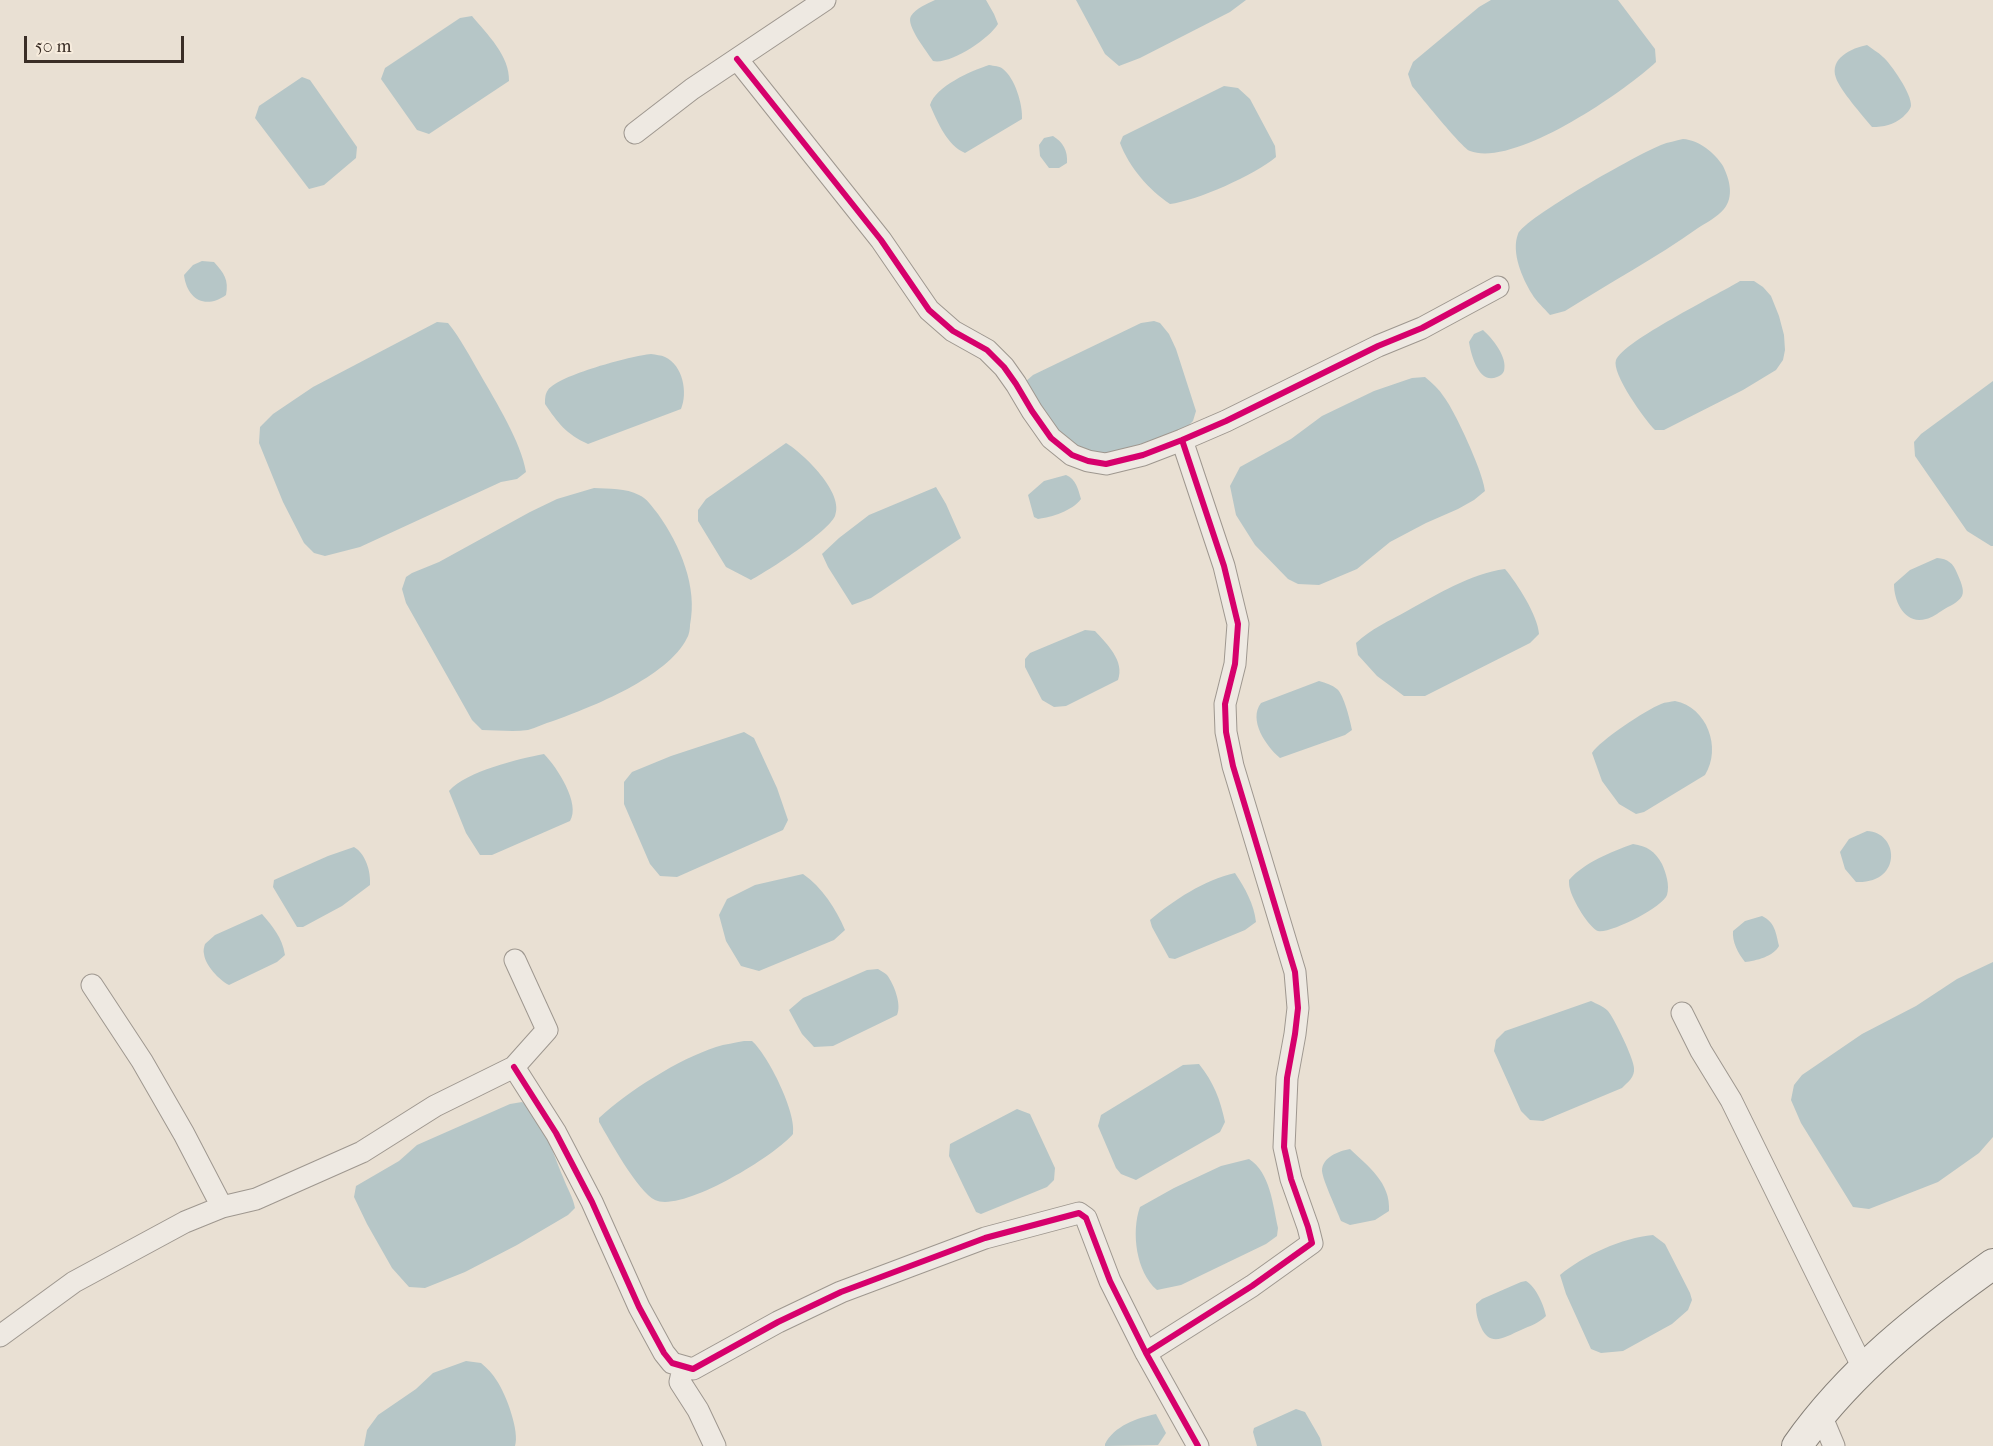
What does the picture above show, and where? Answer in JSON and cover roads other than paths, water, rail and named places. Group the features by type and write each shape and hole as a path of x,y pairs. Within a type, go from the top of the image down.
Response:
{"main road":[{"path":"1797,1446 1863,1368 1894,1339 1993,1263"}],"street":[{"path":"635,133 692,89 825,0"},
{"path":"737,59 881,240 929,310 953,331 987,350 1004,367 1051,438 1072,454 1088,461 1107,464 1143,455 1226,422 1378,346 1422,328 1498,287"},
{"path":"1146,1353 1252,1286 1312,1243 1291,1179 1284,1147 1287,1078 1298,1008 1295,972 1233,766 1226,732 1225,704 1235,664 1238,624 1224,566 1182,440"},
{"path":"0,1336 74,1282 185,1222 222,1206 256,1199 362,1152 435,1106 514,1067 546,1030 515,960"},
{"path":"92,985 142,1061 222,1206"},
{"path":"1682,1013 1701,1051 1731,1101 1863,1368"},
{"path":"514,1067 556,1133 577,1172 614,1247 639,1307 664,1353 672,1363 693,1369 778,1322 841,1292 985,1238 1079,1213 1086,1218 1110,1281 1146,1353 1198,1446"},
{"path":"683,1368 680,1382 698,1410 715,1446"},
{"path":"1821,1415 1834,1446"}]}
